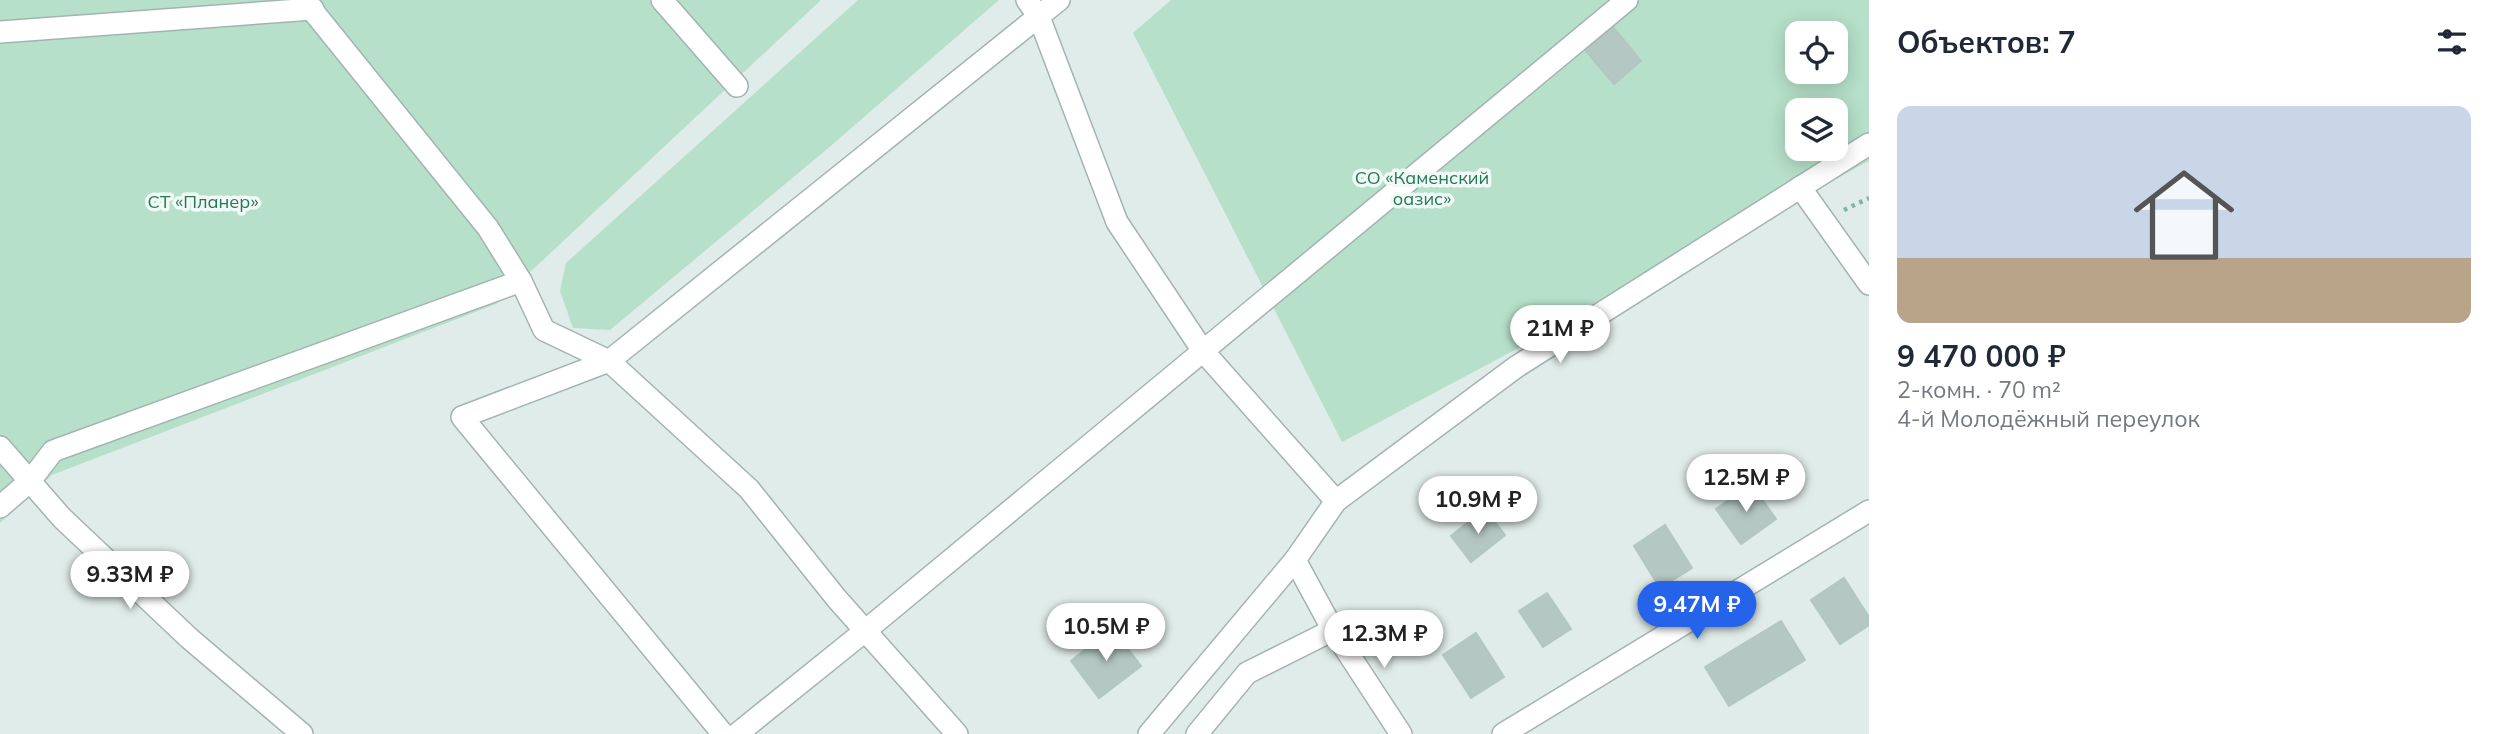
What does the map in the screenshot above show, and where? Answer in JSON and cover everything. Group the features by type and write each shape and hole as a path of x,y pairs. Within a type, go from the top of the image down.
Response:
{"street":[{"path":"662,0 737,86"},
{"path":"723,734 462,417 610,360 1033,8 1059,0"},
{"path":"737,734 1627,0"},
{"path":"0,32 309,5 488,228 521,281 544,330 610,360 749,489 837,600 957,734"},
{"path":"1033,8 1117,222 1203,351 1336,501"},
{"path":"1149,734 1295,560 1336,501 1516,367 1869,144"},
{"path":"1800,187 1869,284"},
{"path":"0,507 30,481 53,451 521,281"},
{"path":"0,447 62,518 189,638 302,734"},
{"path":"1503,734 1869,511"},
{"path":"1295,560 1332,630 1401,734"},
{"path":"1197,734 1247,673 1332,630"}],"green space":[{"name":"СТ «Планер»","path":"0,0 821,0 496,304 52,475 0,523"},
{"path":"858,0 999,0 826,150 610,330 573,328 560,291 566,263"},
{"name":"СО «Каменский оазис»","path":"1171,0 1869,0 1869,161 1342,442 1133,33"}],"building":[{"path":"1613,27 1641,61 1614,84 1585,50"},
{"path":"1751,484 1776,519 1741,544 1716,509"},
{"path":"1485,509 1505,535 1471,562 1451,536"},
{"path":"1665,525 1692,568 1660,588 1634,546"},
{"path":"1844,578 1869,617 1869,625 1840,644 1811,600"},
{"path":"1547,593 1571,629 1543,647 1519,611"},
{"path":"1781,621 1805,660 1729,706 1705,667"},
{"path":"1112,628 1141,666 1099,698 1071,661"},
{"path":"1476,633 1504,677 1471,698 1443,655"}]}
